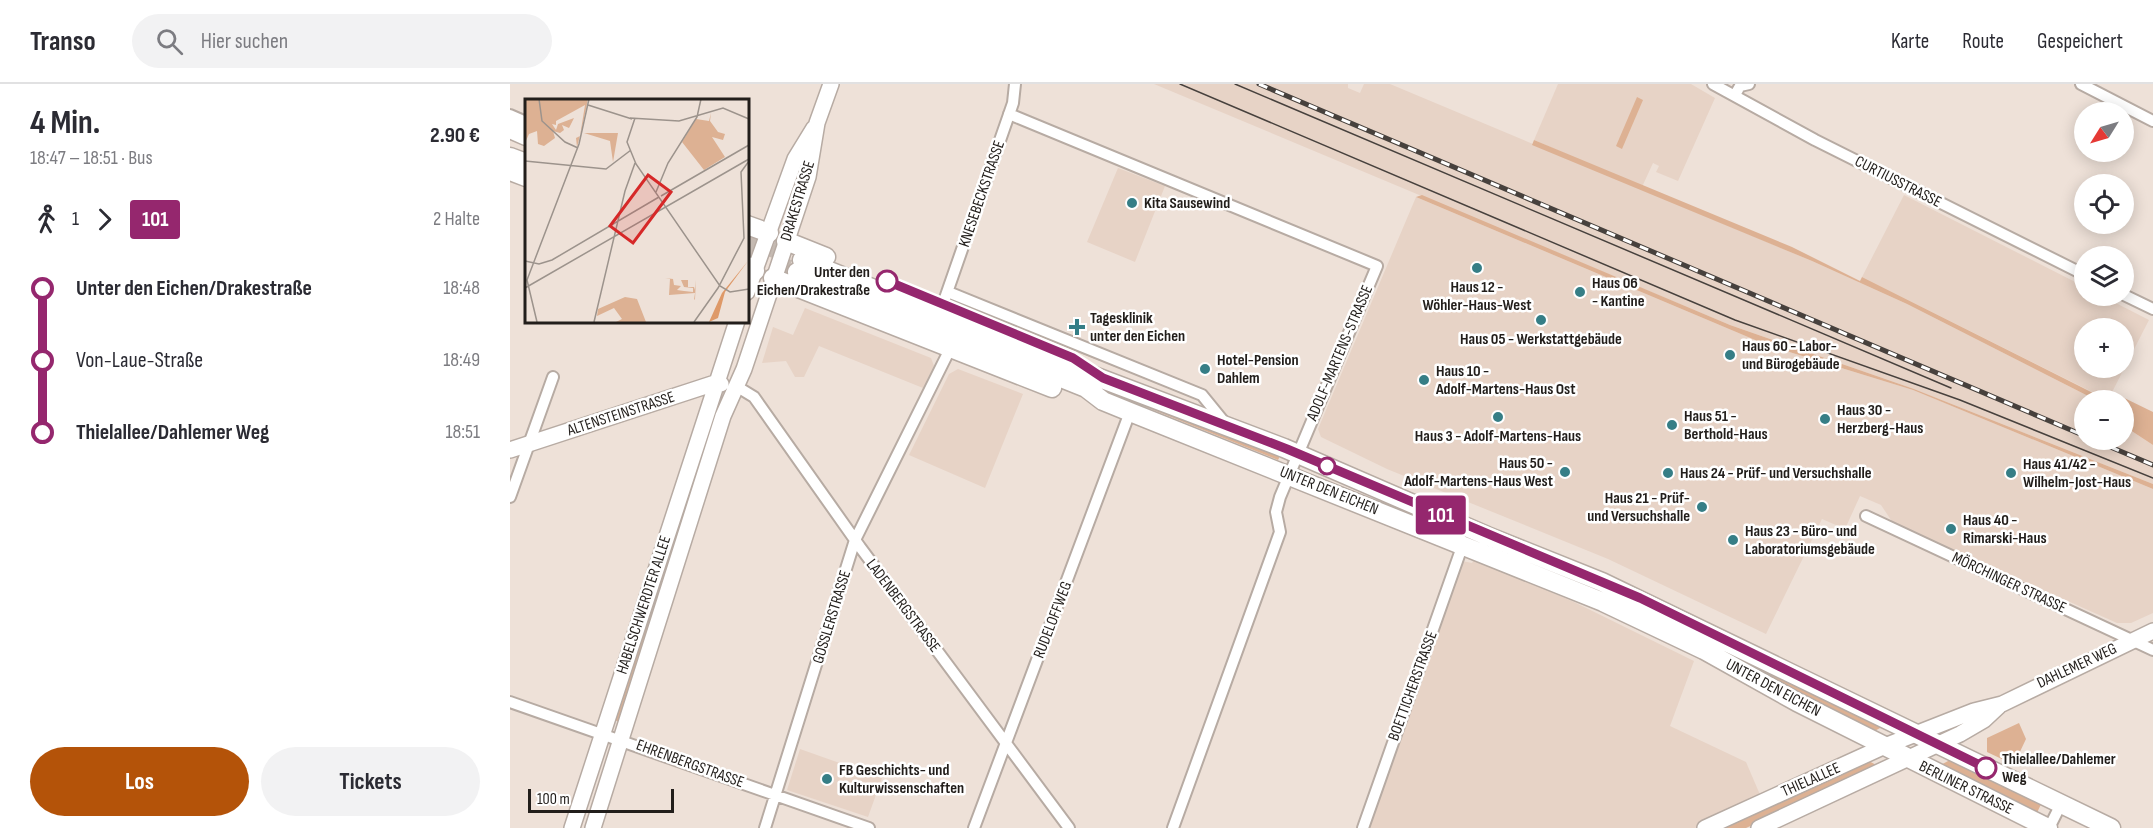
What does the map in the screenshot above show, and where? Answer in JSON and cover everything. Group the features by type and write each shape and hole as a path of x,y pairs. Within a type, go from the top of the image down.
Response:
{"main road":[{"name":"DRAKESTRASSE","path":"773,278 807,177 817,123 831,84"},
{"name":"DRAKESTRASSE","path":"768,233 795,159 817,123"},
{"path":"510,129 525,136"},
{"path":"510,142 525,149"},
{"path":"510,157 525,164"},
{"path":"510,171 525,177"},
{"path":"748,225 946,298 1073,358 1103,378"},
{"path":"748,286 751,269 768,233"},
{"name":"UNTER DEN EICHEN","path":"1885,746 1781,694 1704,650 1603,602 1130,412 1103,400 1086,388 799,266 1103,378 1299,454 1640,598 1916,734"},
{"path":"751,269 1082,399 1103,400"},
{"name":"HABELSCHWERDTER ALLEE","path":"593,828 719,427 736,386 773,278"},
{"name":"HABELSCHWERDTER ALLEE","path":"573,828 715,383 737,322"},
{"path":"715,383 736,386"},
{"name":"ALTENSTEINSTRASSE","path":"510,450 715,383"},
{"path":"1550,581 1556,563"},
{"name":"DAHLEMER WEG","path":"1916,734 1974,711 2002,704 2153,631"},
{"name":"DAHLEMER WEG","path":"1906,758 1984,720 2002,704"},
{"name":"BERLINER STRASSE","path":"1916,734 2110,828"},
{"name":"THIELALLEE","path":"1705,828 1916,734"},
{"name":"BERLINER STRASSE","path":"1885,746 2049,828"},
{"name":"THIELALLEE","path":"1759,828 1906,758"}],"street":[{"name":"KNESEBECKSTRASSE","path":"946,298 1010,114 1015,97 1015,84"},
{"name":"CURTIUSSTRASSE","path":"1713,84 1815,140 2074,270"},
{"path":"1735,95 1740,86 1749,84"},
{"path":"2081,84 2153,121"},
{"name":"ADOLF-MARTENS-STRASSE","path":"1010,114 1377,266 1289,476 1276,512 1280,532 1173,828"},
{"path":"510,116 525,122"},
{"path":"946,298 1202,394 1227,426"},
{"path":"2134,300 2153,309"},
{"name":"GOSSLERSTRASSE","path":"765,828 855,540 950,349"},
{"path":"510,497 526,445 553,376"},
{"name":"LADENBERGSTRASSE","path":"736,386 754,397 855,540 1069,828"},
{"name":"RUDELOFFWEG","path":"974,828 1130,412"},
{"name":"MÖRCHINGER STRASSE","path":"1866,516 2153,650"},
{"name":"BOETTICHERSTRASSE","path":"1363,828 1462,544"},
{"name":"EHRENBERGSTRASSE","path":"510,702 621,739 869,828"},
{"path":"2049,828 2061,804"}],"shaded area":[{"path":"1154,84 1348,84 1348,88 1360,93 1364,84 1390,84 1812,261 1907,304 2076,390 2074,390 2074,450 2134,450 2134,433 2153,445 2153,484 1914,389 1730,325"},
{"path":"1558,84 1691,84 1715,98 1678,181 1656,172 1659,166 1653,163 1642,187 1534,140"},
{"path":"1637,97 1643,100 1622,149 1616,146"},
{"path":"1534,140 1792,247 1860,281 1862,277 2087,390 2076,390 1907,304 1812,261 1532,145"},
{"name":"Kita Sausewind","path":"1118,168 1165,186 1135,262 1087,242"},
{"path":"1422,195 1730,325 1914,389 2153,484 2153,489 1913,390 1767,345 1416,197"},
{"path":"1904,195 2074,281 2074,306 2122,306 2149,320 2134,349 2134,318 2074,318 2074,378 2119,378 2113,390 2088,390 1862,277"},
{"path":"1416,197 1767,345 1913,390 2153,489 2153,613 2131,623 2117,623 1893,523 1881,505 1860,496 1845,529 1822,519 1766,634 1608,559 1387,469 1321,437 1318,429"},
{"path":"955,300 1199,397 1199,400 952,302"},
{"path":"805,308 931,358 934,366 923,388 819,346 804,377 795,377 786,361 762,363 773,327 793,335"},
{"path":"1049,368 1281,454 1278,460"},
{"path":"958,369 1023,394 985,488 909,455 949,374"},
{"path":"2134,403 2153,412 2153,445 2134,433"},
{"path":"711,413 718,414 622,723 612,719"},
{"path":"1474,559 1574,602 1694,661 1670,726 1746,762 1761,797 1695,828 1366,828 1462,561 1472,563"},
{"path":"1560,572 1887,724 1873,732 1561,575"},
{"path":"2019,723 2026,739 2017,758 2010,755 2006,761 1987,752 1987,738"},
{"path":"800,749 882,778 868,817 787,790"},
{"path":"1865,759 1880,767 1746,828 1716,828"},
{"path":"1950,760 2043,800 2035,817 1935,768"}],"tunnel":[{"path":"748,238 802,260"},
{"path":"748,252 797,272"}],"tram line":[{"path":"1180,84 1735,320 1960,400 2153,478"},
{"path":"1235,84 1951,388"}],"railway":[{"path":"1259,84 2074,431"},
{"path":"2118,450 2153,465"}],"bus line":[{"name":"101","path":"887,281 1073,358 1103,378 1314,460 1487,536 1640,598 1986,768"}],"place":[{"name":"Kita Sausewind","path":"1132,203"},
{"name":"Haus 12 - Wöhler-Haus-West","path":"1477,268"},
{"name":"Unter den Eichen/Drakestraße","path":"887,281"},
{"name":"Haus 06 - Kantine","path":"1580,292"},
{"name":"Haus 05 - Werkstattgebäude","path":"1541,320"},
{"name":"Tagesklinik unter den Eichen","path":"1077,327"},
{"name":"Haus 60 - Labor- und Bürogebäude","path":"1730,355"},
{"name":"Hotel-Pension Dahlem","path":"1205,369"},
{"name":"Haus 10 - Adolf-Martens-Haus Ost","path":"1424,380"},
{"name":"Haus 3 - Adolf-Martens-Haus","path":"1498,417"},
{"name":"Haus 30 - Herzberg-Haus","path":"1825,419"},
{"name":"Haus 51 - Berthold-Haus","path":"1672,425"},
{"name":"Haus 50 - Adolf-Martens-Haus West","path":"1565,472"},
{"name":"Haus 24 - Prüf- und Versuchshalle","path":"1668,473"},
{"name":"Haus 41/42 - Wilhelm-Jost-Haus","path":"2011,473"},
{"name":"Haus 21 - Prüf- und Versuchshalle","path":"1702,507"},
{"name":"Haus 40 - Rimarski-Haus","path":"1951,529"},
{"name":"Haus 23 - Büro- und Laboratoriumsgebäude","path":"1733,540"},
{"name":"Thielallee/Dahlemer Weg","path":"1986,768"},
{"name":"FB Geschichts- und Kulturwissenschaften","path":"827,779"}]}
